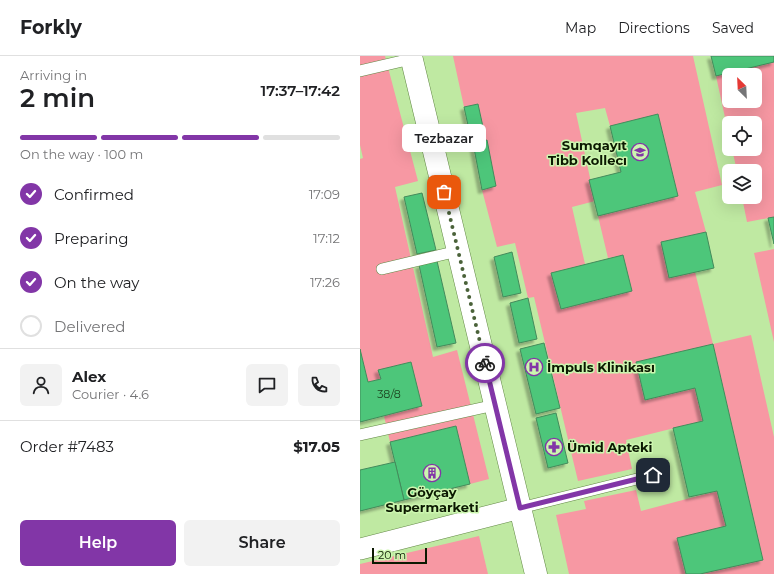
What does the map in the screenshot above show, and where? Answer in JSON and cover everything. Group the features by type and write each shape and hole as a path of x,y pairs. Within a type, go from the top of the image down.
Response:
{"main road":[{"path":"411,57 536,574"}],"street":[{"path":"360,549 520,508"}],"lane":[{"path":"360,71 411,57"},
{"path":"382,269 458,251"},
{"path":"360,435 495,405"},
{"path":"520,508 653,475"}],"shaded area":[{"path":"360,56 385,56 418,181 395,187 433,357 457,350 489,479 470,484 456,426 390,442 384,416 422,406 411,362 379,370 381,379 368,382 360,349 360,159 363,158 360,145"},
{"path":"453,56 693,56 722,185 695,192 706,232 662,242 695,272 713,344 636,362 645,400 695,388 703,421 626,440 632,469 578,481 534,297 528,298 515,243 497,247 482,190 496,186 478,104 464,107","holes":["605,108 610,126 658,114 678,196 598,216 608,258 623,255 632,290 561,309 551,273 585,264 572,207 595,201 576,113"]},
{"path":"774,62 774,217 747,222 743,204 762,204 762,164 735,164 734,156 762,156 762,116 725,116 723,108 762,108 762,68 749,68"},
{"path":"722,75 722,104 716,76"},
{"path":"774,249 774,342 754,253"},
{"path":"751,335 774,437 774,574 700,574 763,559 713,344"},
{"path":"636,490 641,511 717,491 726,526 677,538 686,574 569,574 556,515 586,509 584,501"},
{"path":"479,536 488,574 360,574 360,564"}],"building":[{"path":"711,56 774,56 774,62 749,68 722,68 722,75 716,76"},
{"path":"478,104 485,136 471,139 464,107"},
{"path":"658,114 678,196 598,216 589,180 621,172 610,126"},
{"path":"487,140 496,186 482,190 473,143"},
{"path":"422,193 436,250 417,254 404,197"},
{"path":"774,217 774,244 768,218"},
{"path":"706,232 714,268 669,278 661,242"},
{"path":"512,252 521,293 503,297 494,257"},
{"path":"623,255 632,291 561,309 551,273"},
{"path":"437,261 456,343 437,347 419,265"},
{"path":"528,298 537,339 519,343 510,303"},
{"name":"İmpuls Klinikası","path":"544,343 560,408 536,414 520,349"},
{"path":"713,344 763,560 700,574 686,574 677,538 726,526 717,491 689,497 673,428 703,421 695,388 645,400 636,362"},
{"path":"360,349 368,382 381,379 378,370 411,362 422,406 360,422"},
{"path":"556,413 568,463 548,468 536,418"},
{"name":"Göyçay Supermarketi","path":"456,426 470,484 404,500 390,442"},
{"path":"395,462 404,500 360,511 360,470"}],"way so far":[{"path":"444,192 485,363"}],"place":[{"name":"Sumqayıt Tibb Kollecı","path":"640,152"},
{"name":"Tezbazar","path":"444,192"},
{"name":"İmpuls Klinikası","path":"534,367"},
{"name":"Ümid Apteki","path":"554,447"},
{"name":"Göyçay Supermarketi","path":"432,473"}],"route":[{"path":"485,363 520,508 653,475"}]}
